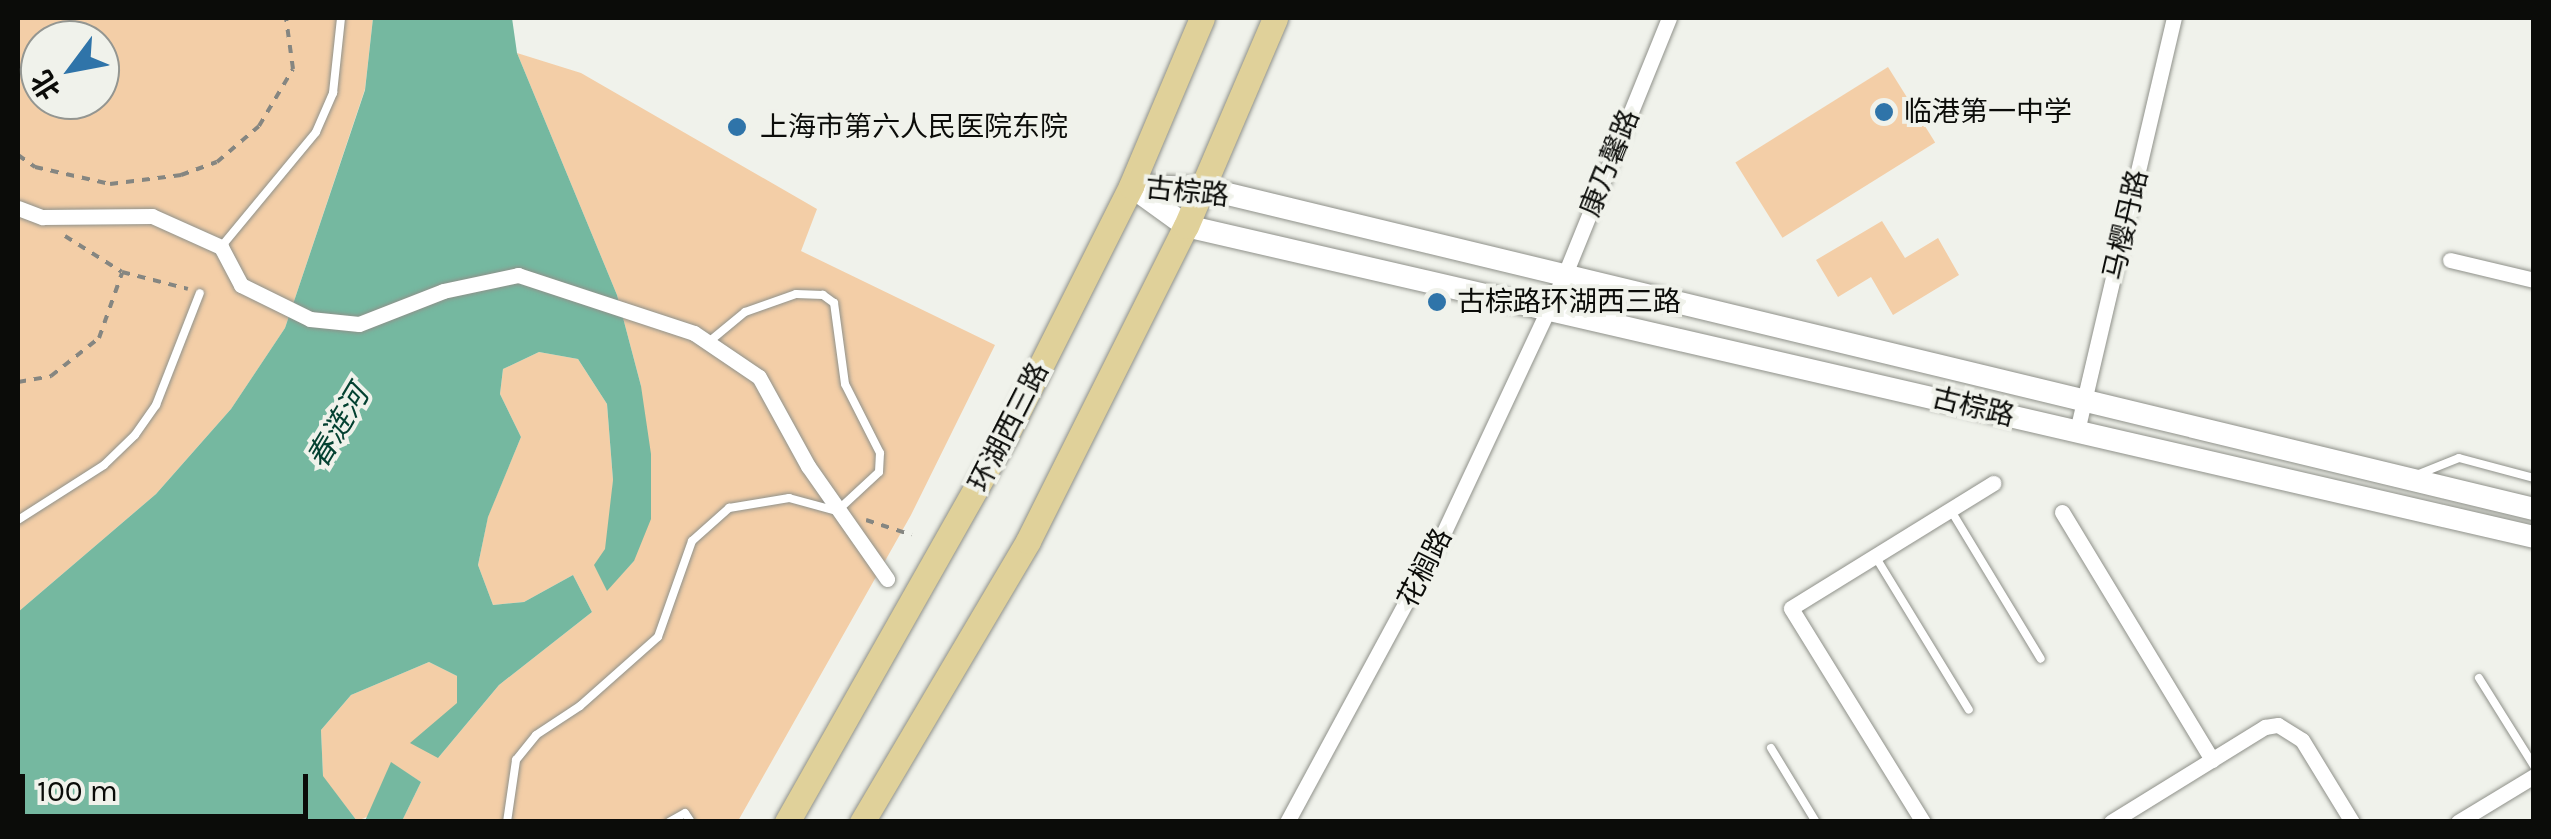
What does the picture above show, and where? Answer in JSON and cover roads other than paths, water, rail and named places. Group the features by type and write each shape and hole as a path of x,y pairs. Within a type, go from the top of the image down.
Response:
{"main road":[{"name":"环湖西三路","path":"788,822 1005,437 1132,186 1202,18"},
{"path":"862,822 1028,541 1186,226 1275,18"}],"street":[{"name":"康乃馨路","path":"1550,307 1668,18"},
{"name":"马樱丹路","path":"2076,432 2174,18"},
{"name":"古棕路","path":"1132,186 1203,188 2534,509"},
{"name":"古棕路","path":"1132,186 1186,226 2534,537"},
{"path":"18,208 42,216 152,216 221,246 241,285 310,318 359,324 443,292 518,275 694,333 758,377 837,511 888,580"},
{"path":"2450,260 2534,280"},
{"name":"花榈路","path":"1287,822 1443,534 1550,307"},
{"path":"1923,822 1790,608 1993,483"},
{"path":"2062,512 2212,760"},
{"path":"2110,822 2265,727 2290,729 2352,822"},
{"path":"2458,822 2534,776"}],"lane":[{"path":"221,246 316,132 333,93 342,18"},
{"path":"18,520 104,466 135,435 156,405 200,293"},
{"path":"508,822 516,760 536,735 580,706 658,637 692,541 730,508 789,498 837,511 878,472 880,453 845,384 834,304 822,295 796,294 745,312 710,341"},
{"path":"2407,479 2458,458 2534,478"},
{"path":"1950,509 2042,659"},
{"path":"1875,556 1969,710"},
{"path":"2479,678 2534,766"},
{"path":"1770,748 1816,822"},
{"path":"670,822 684,813 690,822"}],"water":[{"name":"春涟河","path":"373,18 512,18 517,53 617,295 641,386 651,454 651,519 634,561 607,591 594,565 605,549 613,480 607,404 578,359 539,352 503,369 500,394 521,437 488,517 478,565 493,605 524,602 573,575 592,612 499,685 438,758 410,743 457,703 457,676 429,662 351,695 321,730 323,776 357,821 18,822 18,612 156,494 231,409 285,328 365,90"},
{"path":"391,762 421,782 402,821 365,821"}],"place":[{"name":"临港第一中学","path":"1884,112"},
{"name":"上海市第六人民医院东院","path":"737,127"},
{"name":"古棕路环湖西三路","path":"1437,302"}]}
